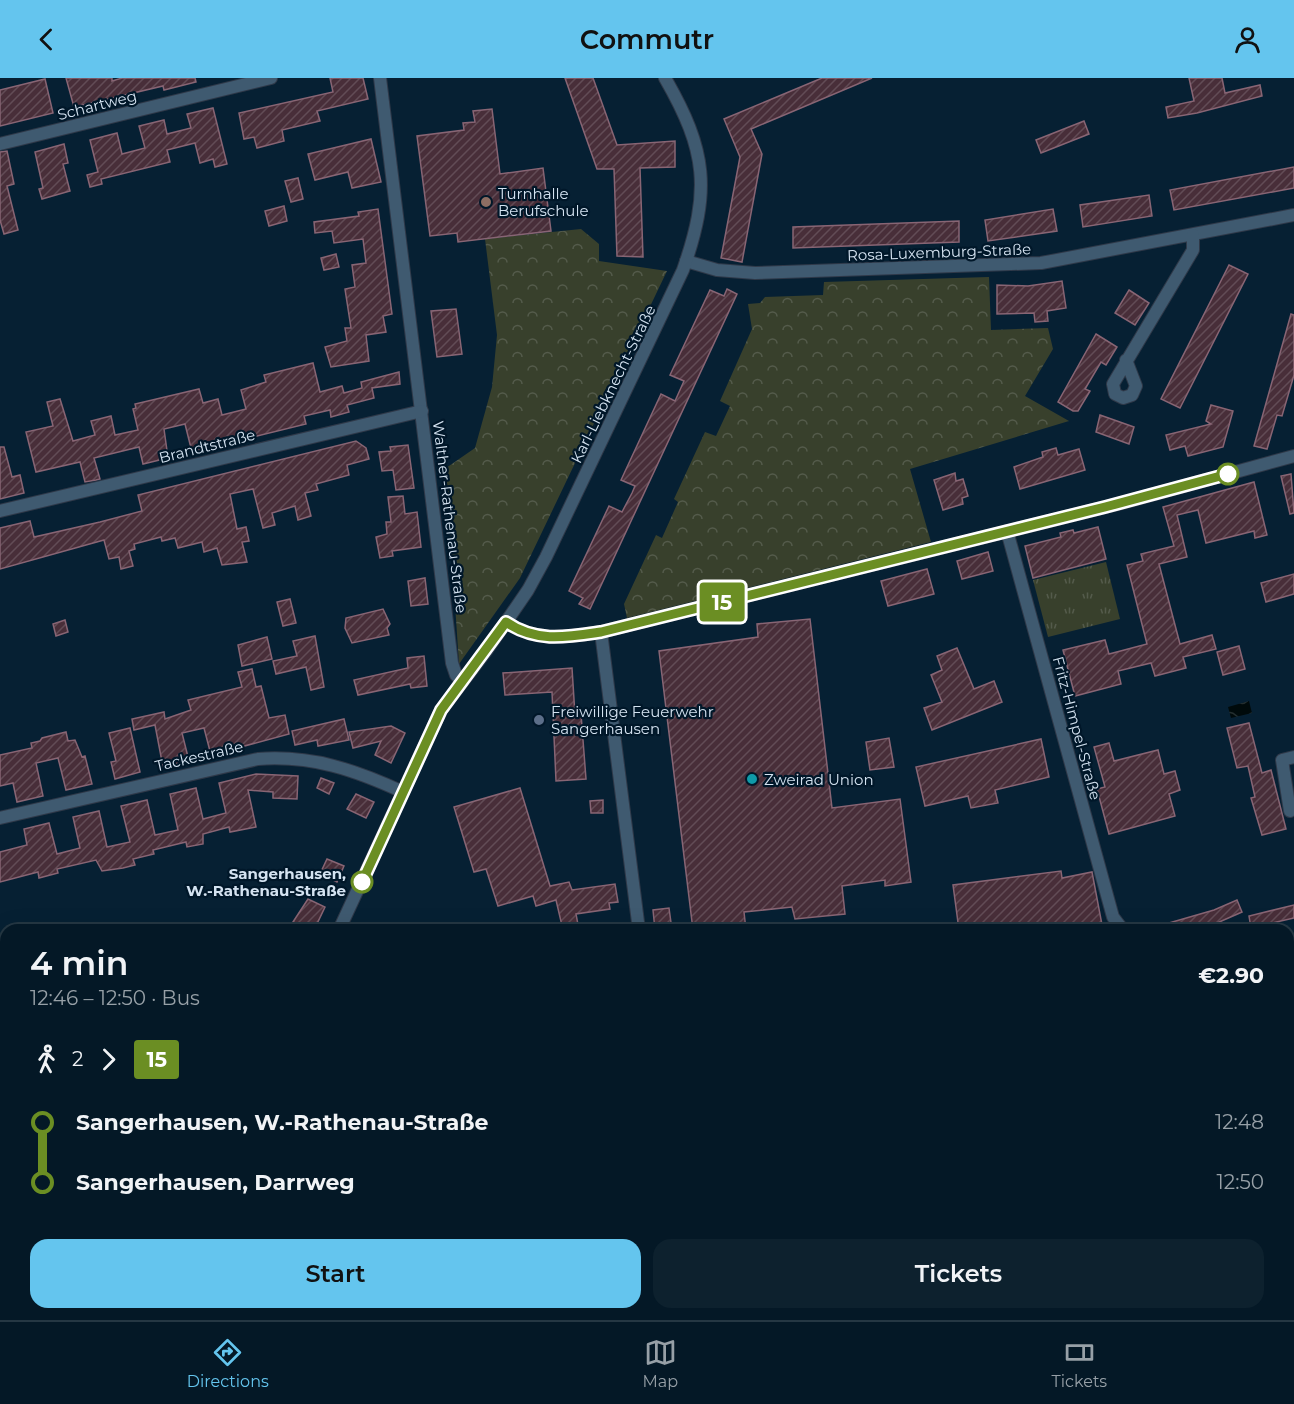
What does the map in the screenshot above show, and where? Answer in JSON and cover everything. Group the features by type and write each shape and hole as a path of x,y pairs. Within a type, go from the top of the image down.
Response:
{"street":[{"name":"Schartweg","path":"0,144 271,78"},
{"name":"Walther-Rathenau-Straße","path":"380,78 452,663 456,675 462,681"},
{"name":"Karl-Liebknecht-Straße","path":"462,681 506,622 546,557 686,261 700,208 701,167 690,125 667,79"},
{"name":"Rosa-Luxemburg-Straße","path":"686,261 717,270 755,273 1008,265 1074,258 1294,215"},
{"path":"1126,360 1193,250 1193,235"},
{"name":"Brandtstraße","path":"0,511 422,411"},
{"path":"506,622 530,635 548,638 601,632 1007,531 1294,456"},
{"name":"Fritz-Himpel-Straße","path":"1007,531 1113,917 1118,924"},
{"path":"601,632 638,924"},
{"path":"342,924 441,710 462,681"},
{"name":"Tackestraße","path":"0,818 234,763 276,757 308,759 337,765 403,792"},
{"path":"1290,811 1282,760 1294,757"}],"green space":[{"path":"581,229 599,244 599,261 667,271 520,578 459,664 446,468 475,448 492,387 497,335 485,239"},
{"path":"989,277 991,330 1048,328 1053,349 1025,396 1069,421 910,469 931,542 627,618 624,604 656,535 662,538 678,502 674,499 705,432 716,436 730,406 720,401 752,329 748,304 760,303 765,297 823,295 824,282"},
{"path":"1106,562 1120,619 1048,637 1033,580"}],"water":[{"path":"1249,701 1252,713 1231,718 1228,707"}],"building":[{"path":"66,78 112,78 112,81 122,78 195,78 196,82 164,90 163,86 74,107"},
{"path":"330,78 363,78 368,99 317,111 320,121 282,130 284,141 257,148 254,137 244,139 239,113 333,92"},
{"path":"565,78 593,78 617,145 675,141 675,167 640,168 643,257 617,256 614,169 597,169"},
{"path":"822,78 872,78 751,129 762,154 742,262 721,258 740,157 724,119"},
{"path":"1189,78 1222,78 1225,93 1260,85 1262,96 1168,118 1166,107 1194,101"},
{"path":"45,79 53,113 0,126 0,90"},
{"path":"213,108 227,164 215,167 213,159 200,163 195,143 167,150 170,162 101,179 102,184 90,187 87,175 98,172 90,140 117,133 122,154 145,148 139,126 164,120 167,134 191,128 187,114"},
{"name":"Turnhalle Berufschule","path":"492,109 500,174 543,168 551,231 458,242 457,233 430,236 417,136 464,130 463,123 475,122 473,111"},
{"path":"1084,121 1089,134 1041,153 1036,140"},
{"path":"371,139 381,182 352,188 348,172 315,180 308,154"},
{"path":"64,144 68,163 63,164 70,191 42,199 39,189 43,188 35,152"},
{"path":"7,151 14,184 7,186 18,230 4,234 0,220 0,152"},
{"path":"1294,167 1294,188 1174,210 1170,190"},
{"path":"298,178 303,199 291,202 285,181"},
{"path":"1149,195 1152,216 1083,227 1080,205"},
{"path":"284,206 287,221 269,226 265,211"},
{"path":"378,209 392,314 383,316 386,332 366,335 369,361 331,367 325,347 347,341 345,328 351,328 345,289 355,287 352,265 366,263 363,239 334,243 332,231 315,233 314,222 359,216 358,212"},
{"path":"1053,209 1057,231 988,241 985,220"},
{"path":"959,221 959,242 793,248 793,227"},
{"path":"336,254 339,267 324,270 321,258"},
{"path":"1229,265 1248,274 1180,408 1161,399"},
{"path":"1062,281 1066,308 1047,311 1048,321 1035,322 1034,313 997,314 997,285 1028,286"},
{"path":"727,289 737,294 590,609 579,604 583,598 569,591 609,506 622,512 632,493 635,486 621,480 661,394 675,401 684,381 670,375 710,290 724,296"},
{"path":"1129,290 1149,303 1135,325 1115,313"},
{"path":"456,309 462,354 437,357 431,311"},
{"path":"1291,314 1294,315 1294,375 1282,416 1277,415 1267,449 1254,446"},
{"path":"1096,334 1117,347 1106,365 1101,362 1085,389 1090,391 1078,411 1073,411 1058,402"},
{"path":"313,363 320,392 342,386 344,393 362,388 361,382 399,372 400,384 372,388 374,398 347,405 349,412 331,417 330,410 304,416 306,424 192,452 185,424 164,429 168,458 143,464 139,447 94,458 100,479 96,480 85,482 80,462 36,472 26,432 53,426 47,402 60,399 73,441 95,435 91,421 111,416 115,435 138,430 133,409 136,408 135,404 199,389 203,403 218,399 222,415 246,409 241,390 266,382 264,375"},
{"path":"1211,405 1233,411 1223,447 1188,456 1185,446 1170,450 1166,435 1211,424 1206,421"},
{"path":"1100,415 1134,427 1129,444 1096,432"},
{"path":"356,441 366,448 369,459 347,465 349,475 316,484 318,490 305,493 311,516 298,520 295,506 272,513 275,525 263,528 253,489 230,494 237,529 246,527 249,541 242,542 247,562 222,565 217,548 204,552 202,542 178,548 175,538 162,541 161,537 134,544 135,549 129,551 133,566 121,569 119,557 109,559 104,540 0,569 0,528 30,521 34,537 100,522 142,511 138,495"},
{"path":"408,445 414,488 396,490 393,470 382,471 379,452 391,451 390,447"},
{"path":"0,447 4,447 12,477 20,475 24,493 0,499"},
{"path":"1056,448 1058,455 1079,449 1085,470 1020,489 1014,467 1043,457 1042,452"},
{"path":"955,473 956,481 963,479 968,496 962,498 963,504 943,510 934,480"},
{"path":"1291,474 1294,513 1290,514 1281,476"},
{"path":"1254,482 1267,535 1255,538 1254,531 1206,543 1198,510 1177,515 1187,557 1159,564 1180,644 1212,635 1216,649 1183,657 1186,668 1155,676 1151,663 1118,671 1121,684 1075,696 1063,650 1105,640 1109,654 1147,644 1127,565 1143,561 1141,554 1174,546 1163,507"},
{"path":"403,496 405,514 417,512 421,547 392,551 393,556 380,558 376,537 387,534 386,522 391,522 388,497"},
{"path":"1098,527 1106,559 1033,578 1025,546 1061,537 1060,533 1073,530 1074,533"},
{"path":"988,552 993,571 962,579 957,561"},
{"path":"927,569 934,594 888,606 881,581"},
{"path":"1294,574 1294,594 1266,602 1261,583"},
{"path":"425,578 428,604 411,606 408,581"},
{"path":"290,599 296,623 283,626 277,602"},
{"path":"383,609 390,624 387,628 389,635 352,643 345,628 346,618"},
{"name":"Zweirad Union","path":"810,619 832,808 900,799 911,882 885,886 885,880 842,886 845,914 795,919 792,907 744,912 745,924 692,924 659,651 758,637 757,624"},
{"path":"65,620 68,632 56,636 53,624"},
{"path":"315,636 324,687 311,690 306,667 276,674 273,661 297,656 293,641"},
{"path":"267,637 272,659 242,666 238,645"},
{"path":"1239,646 1245,669 1223,675 1217,652"},
{"path":"957,648 974,689 994,681 1002,702 932,730 924,708 942,702 931,675 942,670 937,656"},
{"path":"424,656 427,686 411,688 410,684 358,695 354,680 408,668 407,658"},
{"path":"572,668 575,715 581,714 586,779 556,781 552,692 505,695 503,673"},
{"path":"252,669 256,687 261,686 269,718 285,715 289,734 211,755 204,728 182,733 189,761 163,767 155,725 134,730 132,719 164,712 165,719 191,710 188,700 242,687 238,672"},
{"path":"344,719 349,740 318,746 317,740 295,745 292,731"},
{"path":"1249,723 1262,773 1271,770 1286,829 1262,835 1251,798 1255,797 1248,766 1237,768 1227,728"},
{"path":"391,726 405,733 391,763 375,755 381,741 353,748 349,732"},
{"path":"130,728 140,772 115,779 111,762 116,761 109,733"},
{"path":"66,732 68,741 75,740 82,757 85,756 92,784 66,790 58,758 36,763 43,796 17,802 13,783 0,786 0,755 32,748 31,743"},
{"path":"889,738 894,767 870,770 866,742"},
{"path":"1041,739 1049,777 995,790 998,803 971,808 968,796 925,806 916,767"},
{"path":"1109,743 1114,761 1158,750 1164,774 1175,771 1180,790 1169,794 1175,816 1109,834 1097,789 1105,787 1094,747"},
{"path":"256,774 298,776 297,799 273,798 273,792 248,790 256,827 230,832 229,827 203,834 203,844 187,847 186,842 153,850 154,854 133,859 135,865 123,868 102,871 96,860 57,869 58,873 39,878 38,872 0,882 0,852 27,845 24,829 49,823 57,854 80,848 73,817 99,811 107,847 130,842 121,806 147,800 155,835 178,830 170,794 196,788 203,819 226,813 219,783"},
{"path":"321,778 334,783 329,794 317,788"},
{"path":"520,788 550,886 569,882 572,890 615,884 618,902 609,903 610,909 576,914 578,924 562,924 556,900 536,906 533,896 498,906 486,869 474,872 454,807"},
{"path":"356,794 374,802 366,818 347,809"},
{"path":"603,800 603,813 591,813 590,801"},
{"path":"327,859 344,866 337,882 320,874"},
{"path":"1061,871 1062,878 1092,872 1102,924 958,924 953,885"},
{"path":"308,899 325,907 317,924 293,922"},
{"path":"1237,900 1242,912 1213,924 1165,924 1214,910"},
{"path":"1294,905 1294,918 1268,924 1250,924 1249,916"},
{"path":"669,908 671,924 654,924 653,910"}],"bus line":[{"name":"15","path":"362,882 441,710 478,663 506,622 514,628 537,637 562,637 601,632 1105,507 1228,474"}],"place":[{"name":"Turnhalle Berufschule","path":"486,202"},
{"name":"Freiwillige Feuerwehr Sangerhausen","path":"539,720"},
{"name":"Zweirad Union","path":"752,779"},
{"name":"Sangerhausen, W.-Rathenau-Straße","path":"362,882"}]}
